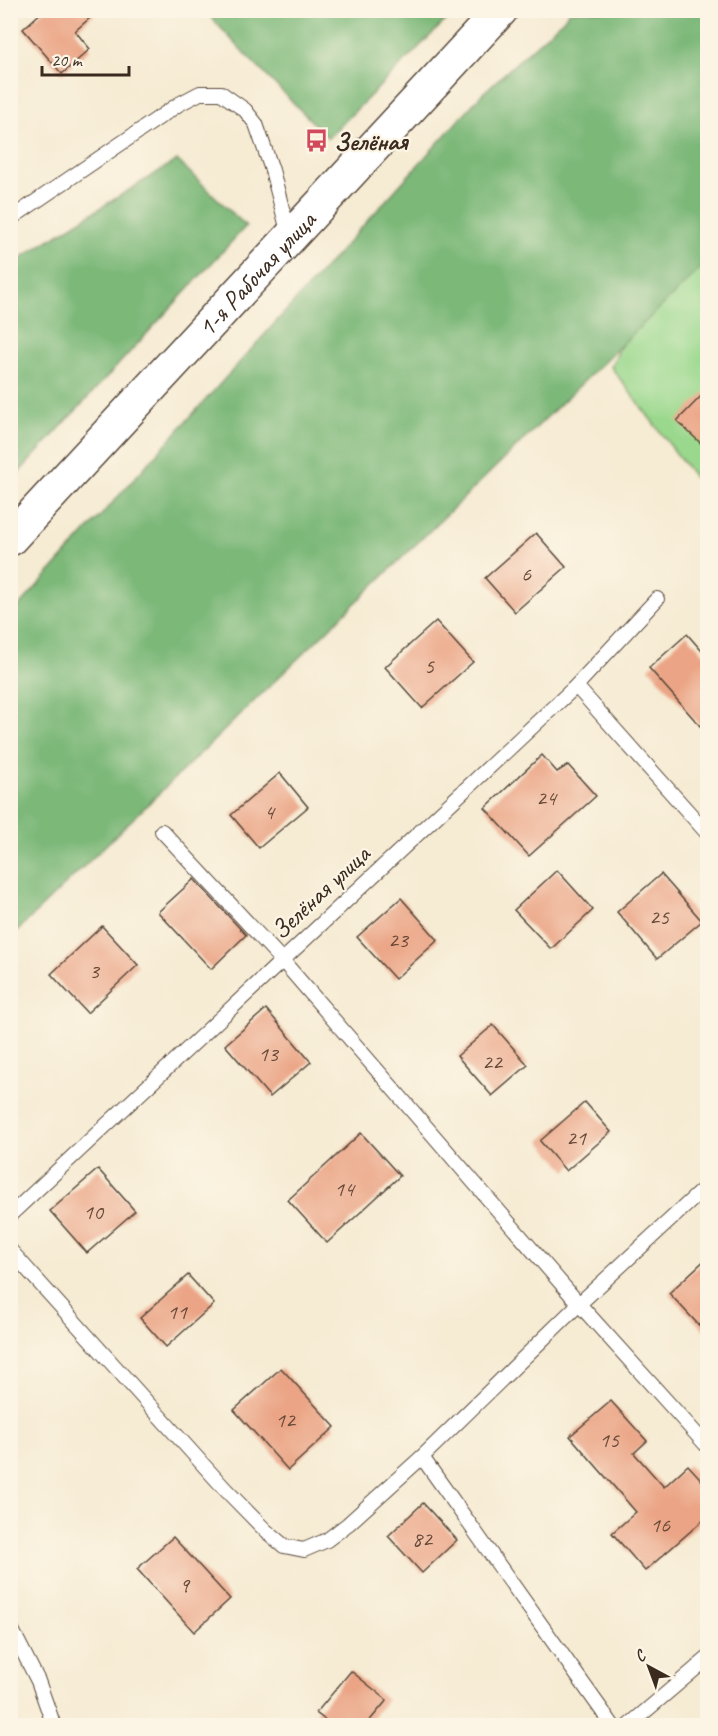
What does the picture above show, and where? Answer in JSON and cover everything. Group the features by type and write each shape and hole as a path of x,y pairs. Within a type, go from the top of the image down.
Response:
{"main road":[{"name":"1-я Рабочая улица","path":"10,539 501,10"}],"lane":[{"path":"10,219 179,104 200,93 221,93 245,110 256,124 272,170 290,237"},
{"name":"Зелёная улица","path":"10,1215 576,686 657,599"},
{"path":"576,686 708,834"},
{"path":"162,831 282,960 579,1304 708,1447"},
{"path":"10,1250 225,1489 266,1531 284,1546 304,1550 327,1540 422,1457 579,1304 708,1185"},
{"path":"422,1457 613,1725"},
{"path":"10,1626 38,1681 54,1725"},
{"path":"628,1725 708,1658"}],"green space":[{"path":"205,11 455,11 328,138"},
{"path":"570,11 707,11 707,262 11,937 11,615 483,93"},
{"path":"177,160 246,226 11,481 11,264"},
{"path":"707,162 707,494 611,367"}],"building":[{"path":"44,10 99,10 75,31 90,49 62,74 23,29"},
{"path":"708,389 708,450 677,421"},
{"path":"536,533 566,567 515,612 485,578"},
{"path":"436,621 473,662 422,708 385,667"},
{"path":"687,634 708,658 708,735 649,668"},
{"path":"542,755 557,772 568,765 596,796 529,856 485,808"},
{"path":"280,773 308,807 259,848 231,815"},
{"path":"557,870 593,910 551,949 514,910"},
{"path":"661,874 702,921 657,959 617,912"},
{"path":"194,879 246,935 211,969 158,912"},
{"path":"401,898 438,940 395,979 357,937"},
{"path":"102,926 138,965 87,1013 51,974"},
{"path":"266,1009 311,1062 270,1097 225,1045"},
{"path":"493,1025 528,1065 492,1096 457,1056"},
{"path":"585,1102 611,1132 566,1171 540,1141"},
{"path":"361,1133 400,1176 327,1243 288,1200"},
{"path":"98,1169 135,1211 87,1253 50,1211"},
{"path":"708,1257 708,1335 669,1293"},
{"path":"188,1275 214,1304 166,1347 140,1318"},
{"path":"281,1368 335,1427 288,1470 234,1410"},
{"path":"611,1401 647,1441 634,1453 664,1487 688,1465 708,1487 708,1516 645,1571 612,1533 636,1512 570,1436"},
{"path":"423,1503 457,1540 422,1573 388,1536"},
{"path":"173,1537 230,1599 194,1632 137,1569"},
{"path":"351,1671 387,1700 366,1725 332,1725 316,1713"}],"place":[{"name":"Зелёная","path":"316,141"}]}
